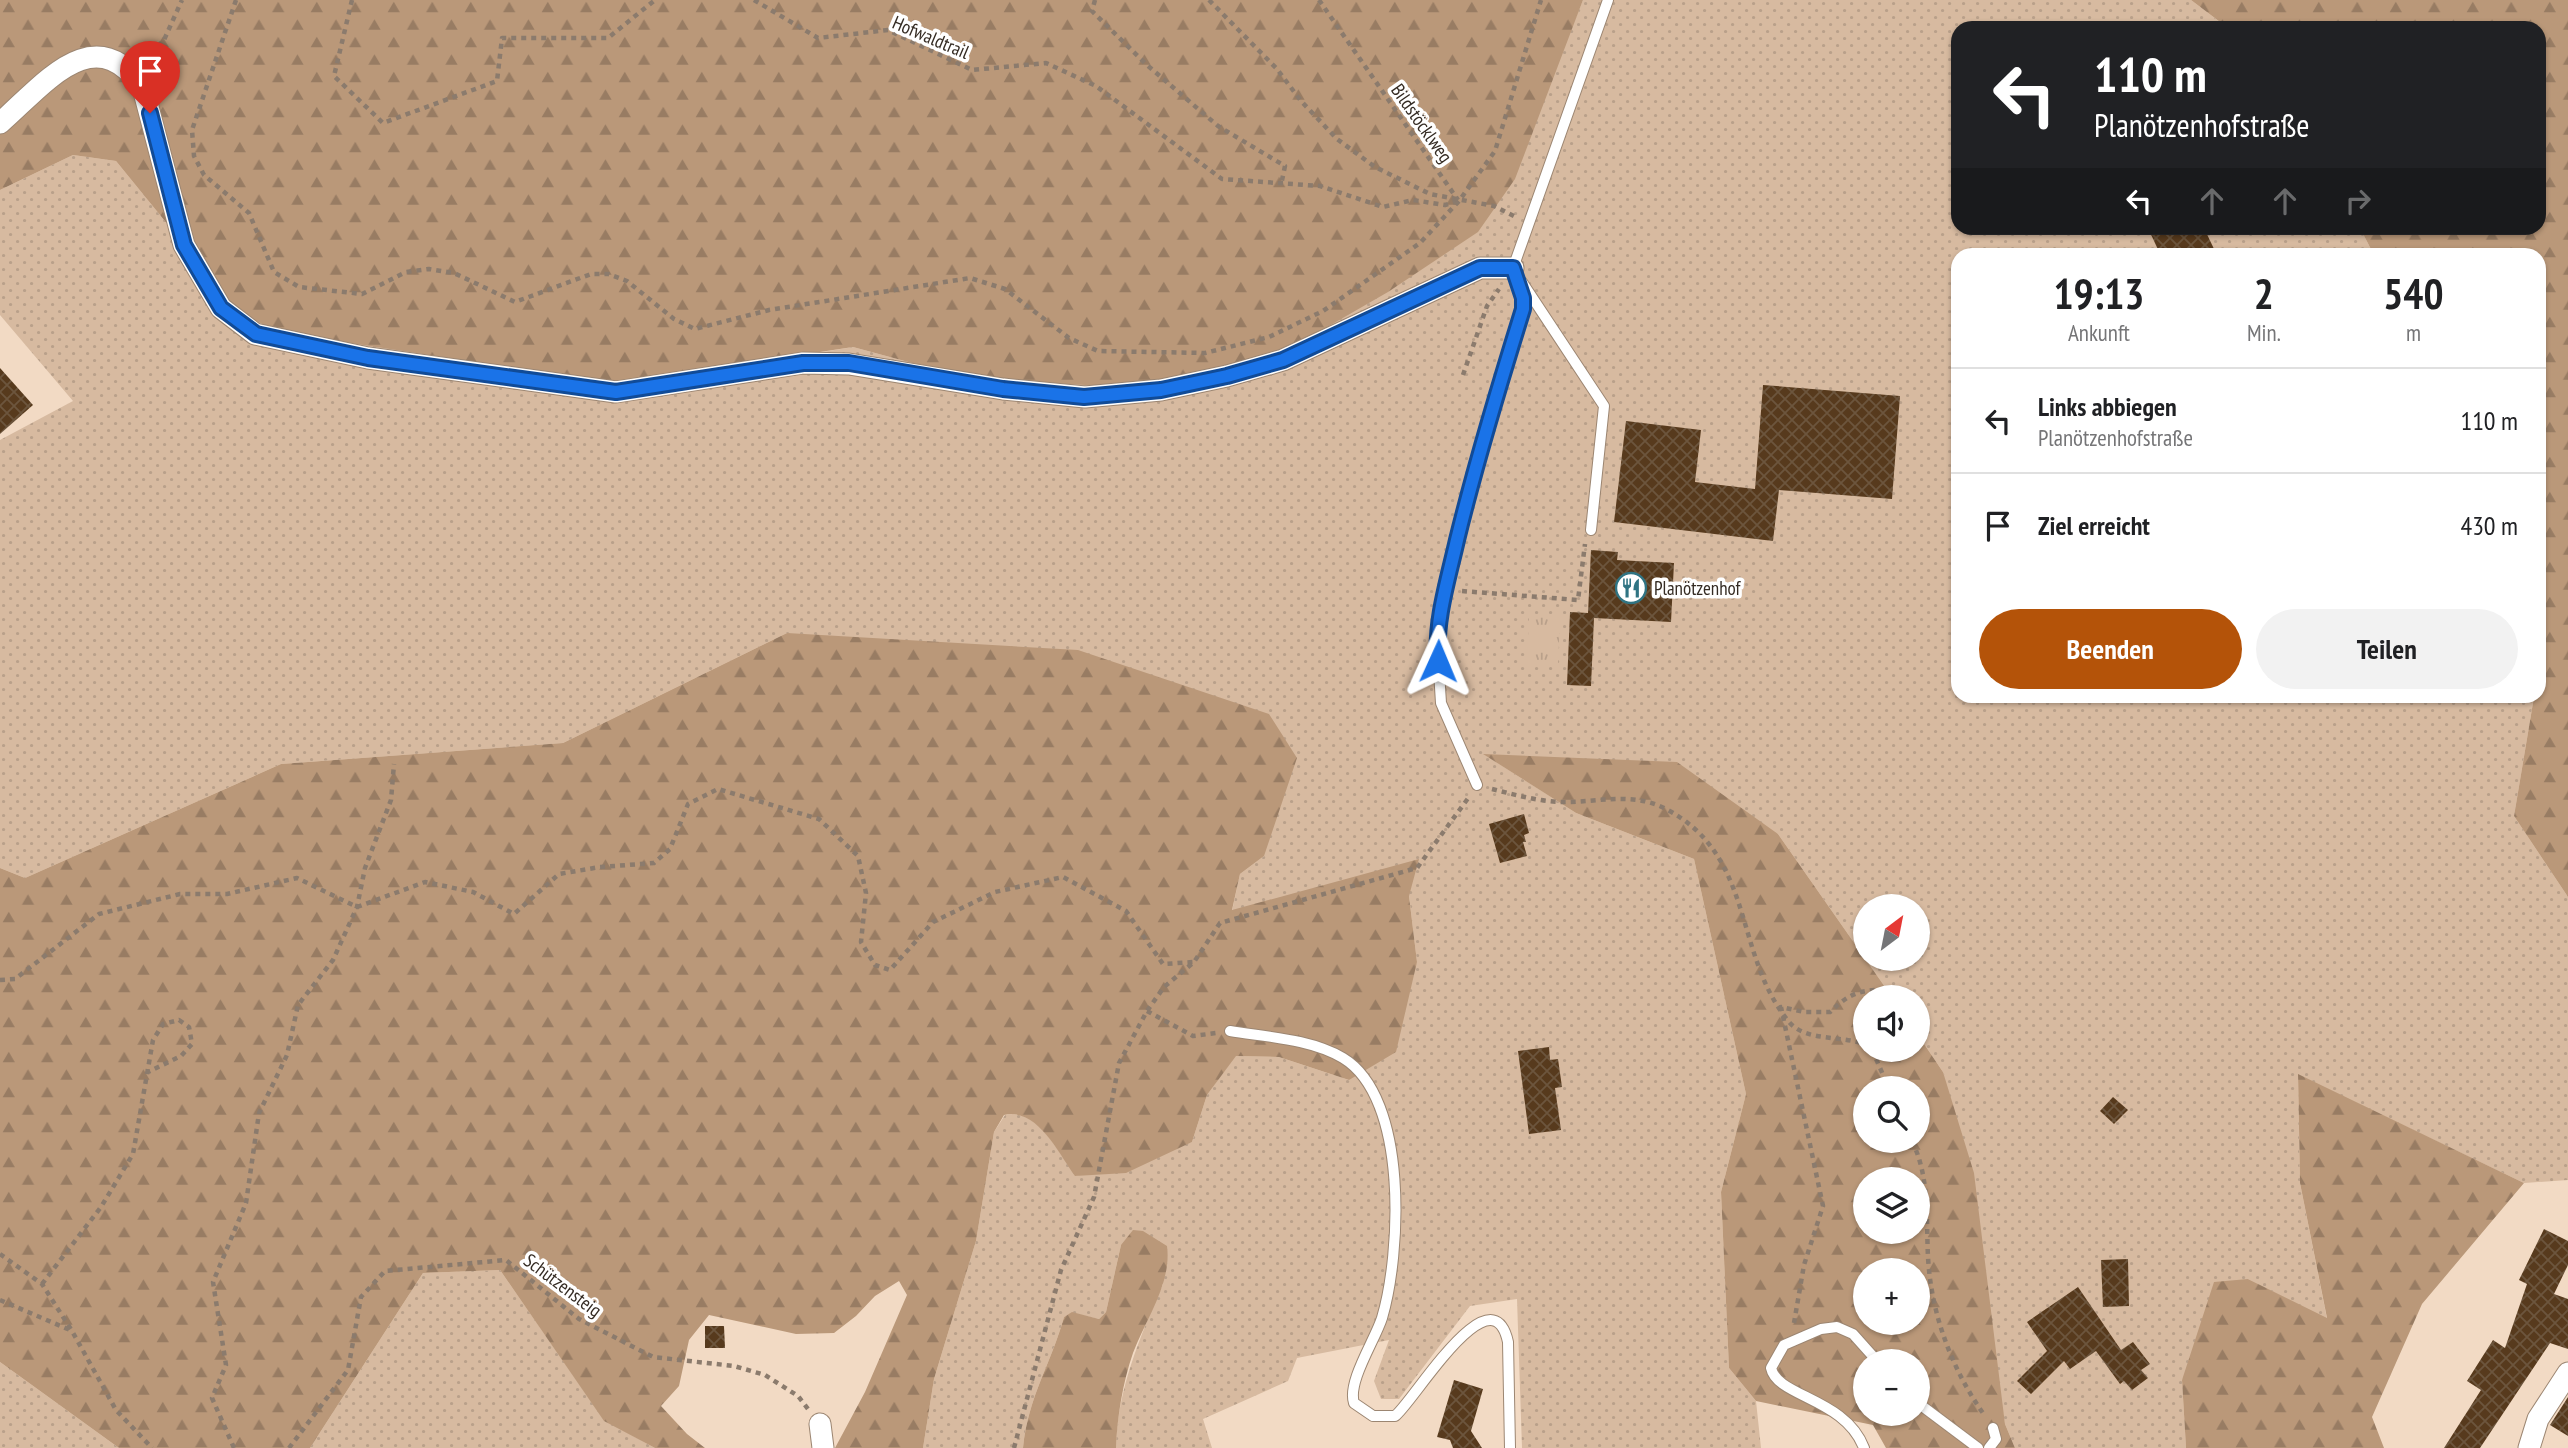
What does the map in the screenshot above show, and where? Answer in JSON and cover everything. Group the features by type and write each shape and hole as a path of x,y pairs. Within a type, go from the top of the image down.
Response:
{"street":[{"path":"0,123 71,61 104,56 129,68 143,88 184,245 221,308 256,334 368,358 616,392 803,363 849,363 1003,389 1084,397 1161,390 1227,376 1283,360 1480,268 1513,268"},
{"path":"2529,1448 2538,1419 2568,1373"},
{"path":"820,1424 824,1448"}],"lane":[{"path":"1477,785 1441,703 1437,640 1480,445 1523,309 1523,298 1513,268 1608,0"},
{"path":"1513,268 1604,405 1591,530"},
{"path":"1230,1031 1317,1046 1342,1057 1366,1077 1379,1106 1387,1133 1395,1192 1393,1261 1383,1315 1355,1382 1354,1403 1373,1416 1395,1416 1466,1330 1483,1322 1495,1322 1504,1330 1508,1342 1510,1448"},
{"path":"1864,1448 1853,1425 1842,1415 1772,1375 1773,1358 1791,1341 1829,1327 1843,1328 1868,1349"},
{"path":"1930,1412 1978,1448"},
{"path":"1989,1448 1996,1439 1993,1428"}],"path":[{"path":"129,68 164,40 182,0"},
{"path":"236,0 192,130 194,156 204,175 249,213 274,272 299,287 362,294 406,272 429,269 454,273 515,302 591,274 608,274 627,281 674,319 695,328 769,310 970,278 1005,289 1069,338 1098,351 1205,353 1269,337 1323,311 1420,243 1459,201 1495,151 1541,0"},
{"path":"352,0 334,76 383,123 497,81 502,38 608,38 654,0"},
{"name":"Hofwaldtrail","path":"754,0 818,38 888,30 972,70 1046,64 1096,86 1222,179 1320,186 1383,207 1413,200 1445,205 1459,201"},
{"path":"1095,0 1092,11 1147,65 1218,126 1285,166 1281,185"},
{"path":"1209,0 1277,69 1301,101 1337,139 1375,167 1430,194 1494,206 1529,224"},
{"name":"Bildstöcklweg","path":"1319,0 1459,201"},
{"path":"1463,375 1487,306 1513,268"},
{"path":"1446,590 1578,600 1582,550 1591,530"},
{"path":"234,1448 212,1398 226,1365 213,1282 246,1203 259,1113 287,1055 298,1005 333,960 357,907 365,868 391,800 394,764"},
{"path":"1014,1448 1061,1270 1094,1197 1119,1063 1147,1011 1164,987 1194,961 1220,923 1417,868 1477,785 1541,801 1618,798 1646,801 1679,817 1723,862 1736,890 1758,967 1790,1023 1802,1032 1853,1041"},
{"path":"0,980 15,979 99,914 180,894 227,894 297,878 357,907 425,882 473,892 514,914 559,874 600,867 654,863 670,849 688,804 718,789 819,819 858,856 866,892 861,942 875,965 890,970 933,922 995,892 1063,877 1126,911 1163,964 1194,961"},
{"path":"1781,1007 1804,1012 1830,1012 1853,994"},
{"path":"1781,1007 1823,1206 1804,1265 1791,1341"},
{"path":"1147,1011 1193,1036 1230,1031"},
{"path":"42,1284 101,1207 133,1154 153,1040 163,1024 178,1020 189,1027 192,1044 181,1056 148,1072"},
{"path":"1916,1153 1923,1173 1929,1265 1937,1317 1960,1376 1993,1428"},
{"path":"0,1254 42,1284 116,1410 152,1448"},
{"name":"Schützensteig","path":"289,1448 348,1370 361,1297 385,1271 506,1260 579,1319 653,1357 734,1366 765,1375 798,1396 820,1424"},
{"path":"0,1300 72,1331"}],"green space":[{"path":"0,0 1583,0 1515,179 1478,232 1388,292 1282,353 1199,378 1120,387 1014,381 912,363 853,347 613,383 278,332 239,312 116,161 73,155 0,190"},
{"path":"1583,0 2191,0 2219,21 1951,21 1951,235 2364,235 2370,248 1951,248 1951,703 2533,703 2514,816 2568,897 2568,1180 2524,1183 2298,1075 2300,1183 2327,1319 2248,1279 2182,1380 2186,1448 2015,1448 2005,1424 1943,1072 1930,1053 1930,985 1884,985 1874,971 1930,971 1930,894 1853,894 1853,941 1778,834 1485,755 1576,813 1694,859 1746,1094 1721,1192 1729,1368 1756,1401 1761,1448 1522,1448 1517,1299 1470,1306 1399,1399 1381,1399 1374,1381 1389,1340 1297,1358 1288,1381 1203,1419 1212,1448 1116,1448 1117,1426 1131,1364 1163,1284 1121,1245 1106,1312 1099,1319 1072,1313 1064,1317 1035,1397 1023,1448 923,1448 934,1379 976,1241 994,1132 1005,1115 1017,1114 1037,1125 1055,1145 1076,1176 1192,1142 1207,1095 1235,1056 1279,1057 1349,1080 1417,962 1409,896 1232,911 1240,874 1264,856 787,633 563,743 281,764 25,878 0,868 0,440 73,401 0,315 0,190 73,155 116,161 239,312 761,362 853,347 912,363 1014,381 1552,76"},
{"path":"2191,0 2568,0 2568,897 2514,816 2533,703 2546,703 2546,248 2370,248 2364,235 2546,235 2546,21 2219,21"},
{"path":"1529,616 1560,617 1558,664 1527,663"},
{"path":"787,633 1078,650 1269,714 1297,758 1264,856 1240,874 1232,910 1419,859 1409,896 1417,962 1396,1052 1349,1080 1279,1057 1236,1056 1207,1095 1192,1142 1126,1173 1075,1176 1037,1125 1016,1114 1004,1115 994,1132 976,1241 934,1379 923,1448 835,1448 865,1392 907,1295 899,1281 875,1296 856,1316 834,1333 796,1334 709,1315 689,1340 679,1386 661,1406 687,1434 705,1448 655,1448 604,1421 500,1270 423,1273 310,1448 119,1448 0,1362 0,868 25,878 281,764 563,743"},
{"path":"1483,754 1677,762 1778,834 1853,941 1853,971 1874,971 1884,985 1853,985 1853,1062 1930,1062 1930,1053 1943,1072 1974,1173 2005,1424 2015,1448 1886,1448 1874,1426 1930,1426 1930,1349 1853,1349 1853,1421 1756,1401 1729,1368 1721,1192 1746,1094 1694,859 1576,813"},
{"path":"2298,1074 2524,1183 2422,1304 2372,1417 2384,1448 2186,1448 2182,1380 2214,1282 2248,1279 2327,1318 2300,1183"},
{"path":"1133,1230 1143,1231 1167,1246 1168,1260 1157,1301 1126,1375 1116,1448 1023,1448 1035,1397 1064,1317 1072,1312 1099,1319 1106,1312 1121,1245"},
{"path":"500,1270 604,1420 655,1448 310,1448 423,1273"},
{"path":"0,1362 119,1448 0,1448"}],"building":[{"path":"2151,235 2207,235 2214,248 2157,248"},
{"path":"0,368 33,405 0,434"},
{"path":"1763,385 1900,396 1892,499 1779,490 1773,541 1614,522 1626,421 1701,430 1695,482 1755,489"},
{"name":"Planötzenhof","path":"1591,550 1618,552 1617,560 1674,563 1671,622 1594,618 1591,686 1567,685 1570,612 1588,613"},
{"path":"1524,814 1529,833 1524,835 1526,842 1523,842 1527,856 1500,863 1489,824"},
{"path":"1549,1047 1550,1060 1558,1059 1562,1087 1555,1088 1561,1130 1529,1134 1518,1051"},
{"path":"2113,1097 2128,1110 2114,1124 2100,1111"},
{"path":"2544,1229 2568,1241 2568,1265 2554,1294 2568,1299 2568,1349 2550,1343 2480,1448 2444,1448 2481,1390 2467,1381 2493,1340 2505,1348 2527,1284 2519,1280"},
{"path":"2128,1259 2129,1306 2103,1307 2101,1260"},
{"path":"2078,1287 2121,1350 2133,1342 2150,1364 2141,1370 2148,1378 2132,1390 2124,1381 2120,1384 2096,1351 2070,1369 2064,1361 2031,1394 2017,1381 2047,1351 2027,1322"},
{"path":"705,1326 724,1326 725,1348 705,1348"},
{"path":"1454,1380 1483,1389 1471,1431 1482,1448 1453,1448 1450,1440 1437,1437"},
{"path":"2568,1397 2568,1436 2550,1425"}],"place":[{"name":"Planötzenhof","path":"1631,588"}],"route":[{"path":"150,113 184,245 221,308 256,334 368,358 616,392 803,363 849,363 1003,389 1084,397 1161,390 1227,376 1283,360 1480,268 1513,268 1523,298 1523,309 1480,445 1446,590 1437,640 1438,661"}]}
